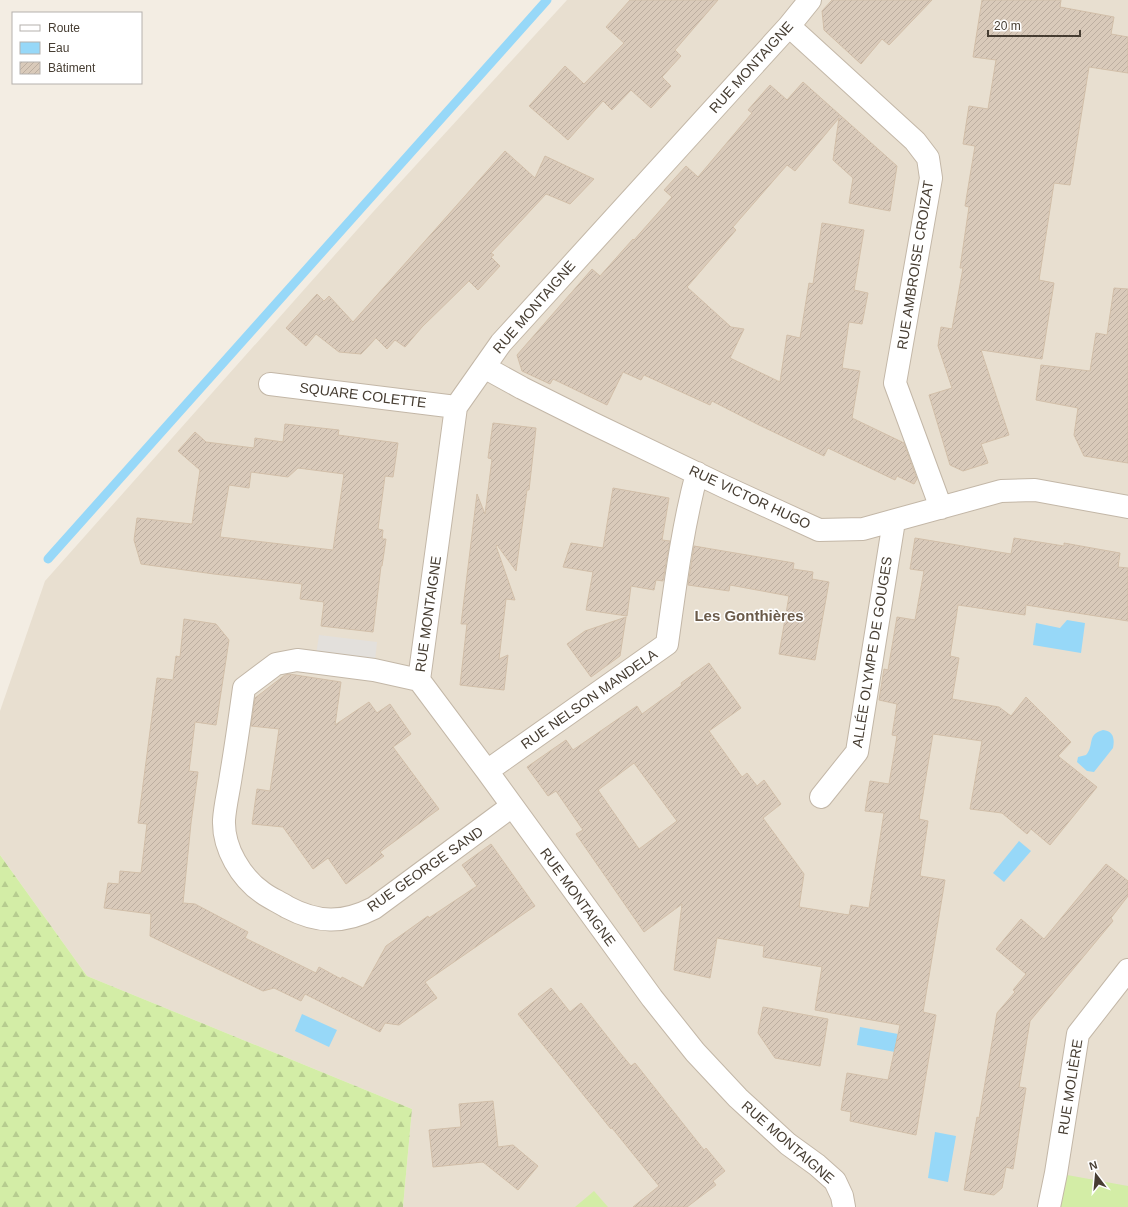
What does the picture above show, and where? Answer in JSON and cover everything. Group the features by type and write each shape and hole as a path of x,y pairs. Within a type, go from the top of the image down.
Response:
{"street":[{"name":"RUE MONTAIGNE","path":"810,0 789,26 501,343 456,407 419,680 648,992 695,1052 738,1098 788,1144 817,1165 835,1181 842,1196 844,1207"},
{"name":"RUE AMBROISE CROIZAT","path":"789,26 915,141 928,158 931,178 895,383 941,508"},
{"name":"RUE VICTOR HUGO","path":"484,367 592,424 819,530 863,529 1001,491 1035,490 1128,507"},
{"name":"SQUARE COLETTE","path":"270,384 456,407"},
{"name":"RUE NELSON MANDELA","path":"487,771 667,644 676,580 692,490 697,473"},
{"name":"ALLÉE OLYMPE DE GOUGES","path":"821,797 857,752 894,521"},
{"name":"RUE GEORGE SAND","path":"419,680 374,670 297,660 276,664 244,688 224,822 227,845 246,879 263,893 297,912 320,919 338,920 360,915 374,908 512,806"},
{"name":"RUE MOLIÈRE","path":"1049,1207 1056,1174 1078,1034 1128,970"}],"shaded area":[{"path":"567,0 1128,0 1128,1207 403,1207 412,1109 87,976 0,855 0,711 45,581 373,212"},
{"path":"319,635 377,642 374,670 315,662"}],"green space":[{"path":"0,855 87,976 412,1109 403,1207 0,1207"},
{"path":"1056,1173 1128,1186 1128,1207 1049,1207"},
{"path":"594,1191 608,1207 575,1207"}],"water":[{"path":"1067,620 1085,623 1081,653 1033,645 1036,623 1060,628"},
{"path":"1103,730 1111,733 1114,741 1113,748 1094,772 1087,771 1077,762 1078,757 1086,755 1089,751 1094,735"},
{"path":"1019,841 1031,851 1004,882 993,873"},
{"path":"302,1014 337,1030 329,1047 295,1031"},
{"path":"860,1027 898,1034 895,1052 857,1045"},
{"path":"935,1132 956,1136 948,1182 928,1178"}],"building":[{"path":"630,0 718,0 675,50 681,56 662,77 671,86 651,108 631,90 612,110 603,101 568,140 529,106 565,66 584,84 624,43 606,27"},
{"path":"832,0 932,0 889,45 882,39 861,64 824,30 822,11"},
{"path":"982,0 1061,0 1060,7 1114,17 1111,34 1128,37 1128,73 1089,67 1070,185 1054,183 1039,280 1054,283 1042,359 981,350 1009,435 981,444 988,463 963,471 950,465 929,395 952,388 938,346 941,327 952,329 963,268 960,268 969,207 965,206 975,146 963,144 969,106 988,109 996,60 973,57"},
{"path":"803,82 897,166 890,211 849,203 853,178 833,160 839,118 795,171 787,165 733,227 736,230 687,287 731,327 744,329 730,358 780,382 787,335 800,338 809,283 813,284 822,223 864,230 854,290 868,293 862,324 849,322 842,368 860,371 852,418 904,443 917,479 914,484 897,476 895,480 828,448 824,456 712,401 710,405 644,375 641,380 623,372 607,405 553,379 550,384 522,371 517,355 592,269 600,276 633,239 634,240 672,197 664,190 686,166 698,177 752,113 748,110 770,85 787,100"},
{"path":"505,151 535,178 545,156 594,179 570,204 546,194 491,253 494,255 491,257 500,266 478,290 469,281 422,327 405,347 395,340 387,349 376,338 361,354 339,352 316,334 306,346 286,328 317,294 324,301 329,296 353,322"},
{"path":"1114,288 1128,289 1128,463 1084,456 1074,435 1078,408 1036,400 1041,365 1090,371 1096,333 1107,335"},
{"path":"493,423 536,428 529,490 527,490 516,571 497,545 496,546 515,600 506,599 499,659 508,655 504,690 460,685 467,624 461,624 477,494 485,514 492,459 488,458"},
{"path":"285,424 339,430 338,435 398,443 393,477 385,476 378,529 383,530 382,539 386,539 381,566 373,632 321,626 324,602 300,599 302,584 141,564 134,540 137,518 192,524 200,470 178,451 195,432 206,442 254,448 255,438 283,442","holes":["298,468 344,474 333,550 220,537 229,485 249,488 251,472 288,477"]},
{"path":"613,488 669,498 662,540 670,541 663,581 656,580 654,590 631,586 627,616 586,610 593,572 563,567 571,543 603,548"},
{"path":"915,538 1011,554 1014,538 1064,546 1064,543 1120,553 1118,567 1128,568 1128,621 1026,605 1025,615 958,605 950,656 959,658 952,699 999,707 1011,716 1026,697 1071,742 1058,756 1097,787 1050,845 1031,829 1027,834 1002,813 970,809 982,741 933,734 919,819 928,821 920,876 945,880 923,1012 936,1015 916,1135 850,1121 851,1112 841,1110 847,1073 888,1080 900,1025 815,1010 822,967 763,957 764,946 717,938 710,978 674,970 682,904 644,932 576,834 583,830 556,791 548,796 527,767 566,740 573,750 637,706 642,714 709,663 741,708 709,731 742,777 747,773 757,786 764,780 781,804 763,818 804,874 799,907 849,915 851,905 869,908 884,813 865,811 870,781 889,784 897,736 892,735 897,704 879,700 884,669 888,670 897,617 915,620 924,571 910,569","holes":["634,763 677,821 639,849 598,790"]},
{"path":"694,546 794,563 793,569 813,572 812,579 829,582 815,660 779,654 789,596 730,585 729,591 688,585"},
{"path":"626,617 620,656 591,677 567,644 585,631"},
{"path":"184,619 216,624 229,640 216,725 195,722 189,771 198,772 183,903 195,904 248,932 245,938 316,973 319,967 341,979 342,977 363,988 386,946 428,916 429,918 477,886 462,865 491,844 535,906 425,982 437,998 399,1025 385,1023 380,1032 305,994 301,1001 274,988 263,991 150,936 151,914 104,908 108,883 119,884 120,871 141,873 147,824 138,823 157,678 173,680 176,656 180,657"},
{"path":"289,674 341,682 335,725 369,702 377,713 390,704 411,734 393,747 439,809 380,852 384,856 346,884 328,858 313,869 283,827 252,824 257,789 270,791 279,729 251,726 255,698 285,675"},
{"path":"1106,864 1128,881 1128,896 1111,918 1113,921 1030,1021 1019,1087 1026,1088 1013,1169 1006,1167 1002,1188 994,1195 964,1190 977,1117 979,1118 997,1013 1015,992 1013,990 1026,974 996,949 1021,919 1044,939"},
{"path":"551,988 570,1012 581,1003 631,1066 635,1063 704,1150 706,1148 725,1171 713,1181 716,1185 687,1207 633,1207 659,1186 518,1014"},
{"path":"763,1007 828,1019 820,1066 775,1058 758,1033"},
{"path":"493,1101 498,1147 513,1145 538,1166 518,1190 483,1162 433,1167 429,1130 461,1127 459,1104"}],"waterway":[{"path":"48,559 547,0"}],"district":[{"name":"Les Gonthières","path":"749,616"}]}
